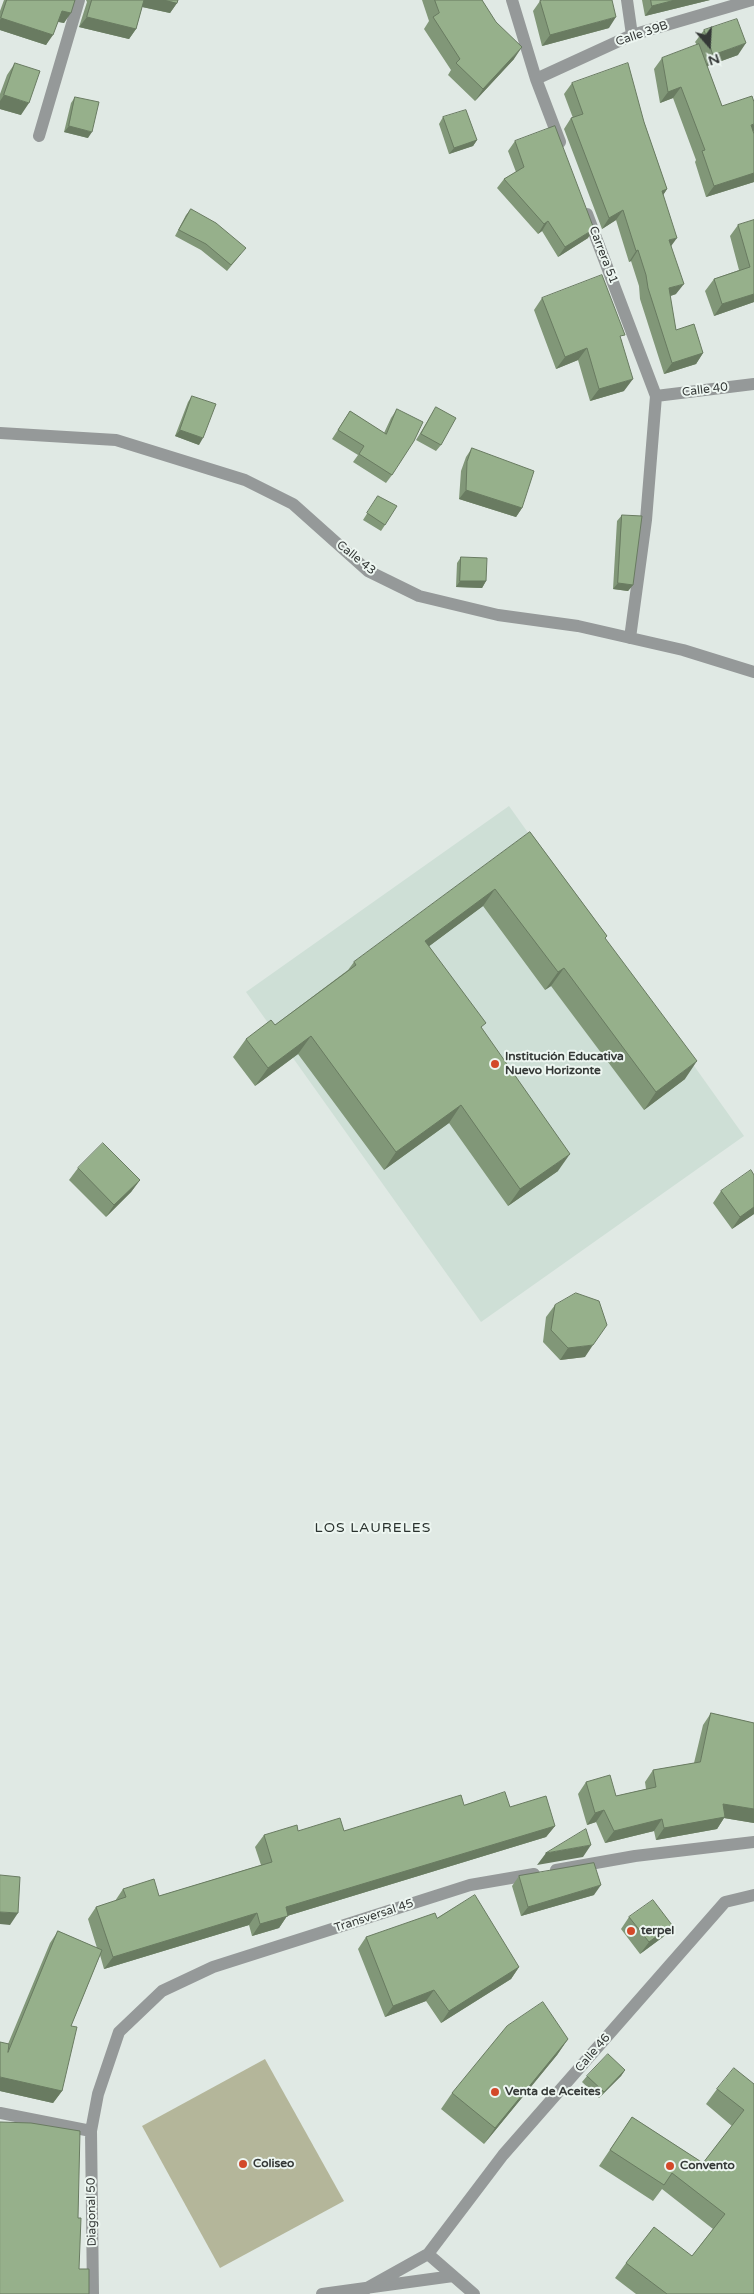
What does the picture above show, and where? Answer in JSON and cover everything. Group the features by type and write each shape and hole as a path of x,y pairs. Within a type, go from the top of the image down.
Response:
{"street":[{"path":"39,136 79,0"},
{"path":"512,0 536,79 564,154"},
{"path":"627,0 632,35"},
{"path":"752,0 754,4"},
{"name":"Calle 39B","path":"536,79 632,35 752,0"},
{"name":"Carrera 51","path":"582,200 656,396"},
{"name":"Calle 40","path":"656,396 754,384"},
{"path":"630,638 646,520 656,396"},
{"name":"Calle 43","path":"0,433 116,440 245,480 293,504 368,571 419,596 498,616 578,626 683,650 754,672"},
{"name":"Transversal 45","path":"91,2131 98,2094 120,2032 162,1991 213,1967 470,1885 635,1856 754,1842"},
{"name":"Calle 46","path":"428,2254 503,2155 725,1902 754,1895"},
{"path":"0,2113 91,2131"},
{"name":"Diagonal 50","path":"91,2131 93,2294"},
{"path":"364,2291 428,2254 474,2294"},
{"path":"322,2294 364,2291 453,2276"}],"shaded area":[{"name":"Institución Educativa Nuevo Horizonte","path":"509,806 744,1136 481,1322 246,992"}],"green space":[{"name":"Coliseo","path":"265,2059 344,2201 220,2268 142,2126"}],"building":[{"path":"7,0 75,0 71,13 62,11 53,35 1,18"},
{"path":"92,0 144,0 136,29 87,17"},
{"path":"164,0 178,0 177,3"},
{"path":"435,0 482,0 496,22 522,47 483,89 456,63 460,59 433,17 439,13"},
{"path":"612,0 616,17 550,35 540,1"},
{"path":"651,0 675,0 652,6"},
{"path":"737,19 746,43 713,55 704,30"},
{"path":"699,44 722,106 752,96 754,102 754,124 751,125 754,134 754,173 714,186 702,151 705,150 681,87 668,92 662,58"},
{"path":"15,63 40,71 29,103 4,95"},
{"path":"628,63 644,122 667,189 662,191 677,238 669,240 684,284 669,288 676,330 694,324 703,353 672,363 638,250 636,251 623,210 609,218 571,118 583,114 572,83"},
{"path":"75,97 99,102 92,132 69,126"},
{"path":"466,110 477,140 454,148 443,117"},
{"path":"555,126 594,229 565,247 548,221 544,224 504,179 524,167 515,141"},
{"path":"191,209 216,223 246,248 231,265 206,244 179,230"},
{"path":"754,220 754,294 722,304 714,279 750,267 738,225"},
{"path":"602,275 625,335 620,336 633,379 599,389 587,348 565,357 542,298"},
{"path":"192,396 216,404 203,438 180,430"},
{"path":"436,407 456,418 441,445 421,434"},
{"path":"397,409 423,422 414,441 392,475 359,454 364,446 338,430 350,411 386,434"},
{"path":"472,448 534,471 522,508 466,490 467,462"},
{"path":"378,496 397,506 385,525 367,513"},
{"path":"622,515 642,516 633,585 618,583"},
{"path":"461,557 487,558 486,581 460,581"},
{"path":"530,832 607,936 605,938 697,1061 656,1092 564,968 558,972 495,889 425,941 486,1023 481,1027 570,1154 520,1189 461,1105 396,1152 311,1036 268,1068 246,1039 271,1020 275,1025 356,965 354,962"},
{"path":"103,1143 140,1180 114,1205 78,1168"},
{"path":"751,1170 754,1175 754,1207 740,1217 721,1191"},
{"path":"576,1293 599,1301 607,1325 593,1345 568,1348 551,1330 555,1305"},
{"path":"711,1713 754,1723 754,1809 723,1804 725,1817 664,1828 662,1819 614,1831 604,1810 595,1813 586,1782 610,1775 616,1796 656,1787 653,1770 700,1762"},
{"path":"505,1792 510,1807 546,1796 555,1826 286,1907 288,1916 260,1924 257,1913 113,1957 96,1907 126,1897 123,1889 154,1879 159,1896 272,1862 264,1835 297,1825 298,1831 340,1818 344,1831 461,1795 464,1805"},
{"path":"586,1829 591,1845 546,1853"},
{"path":"594,1863 601,1885 528,1907 519,1876"},
{"path":"0,1875 20,1877 18,1913 0,1912"},
{"path":"475,1895 519,1967 449,2011 434,1990 393,2006 366,1937 435,1913 437,1918"},
{"path":"653,1900 672,1925 649,1942 629,1917"},
{"path":"58,1931 102,1950 71,2026 77,2027 62,2091 0,2077 0,2042 9,2044 8,2052"},
{"path":"543,2002 568,2039 495,2128 452,2093 507,2026"},
{"path":"608,2054 625,2070 604,2092 587,2076"},
{"path":"734,2068 754,2084 754,2294 667,2294 626,2263 654,2227 692,2256 725,2214 672,2173 664,2185 610,2150 632,2117 703,2163 744,2110 717,2089"},
{"path":"0,2122 31,2123 80,2131 78,2218 81,2218 79,2269 89,2269 89,2294 0,2294"}],"place":[{"name":"Institución Educativa Nuevo Horizonte","path":"495,1064"},
{"name":"terpel","path":"631,1931"},
{"name":"Venta de Aceites","path":"495,2092"},
{"name":"Coliseo","path":"243,2164"},
{"name":"Convento","path":"670,2166"}],"district":[{"name":"LOS LAURELES","path":"373,1528"}]}
